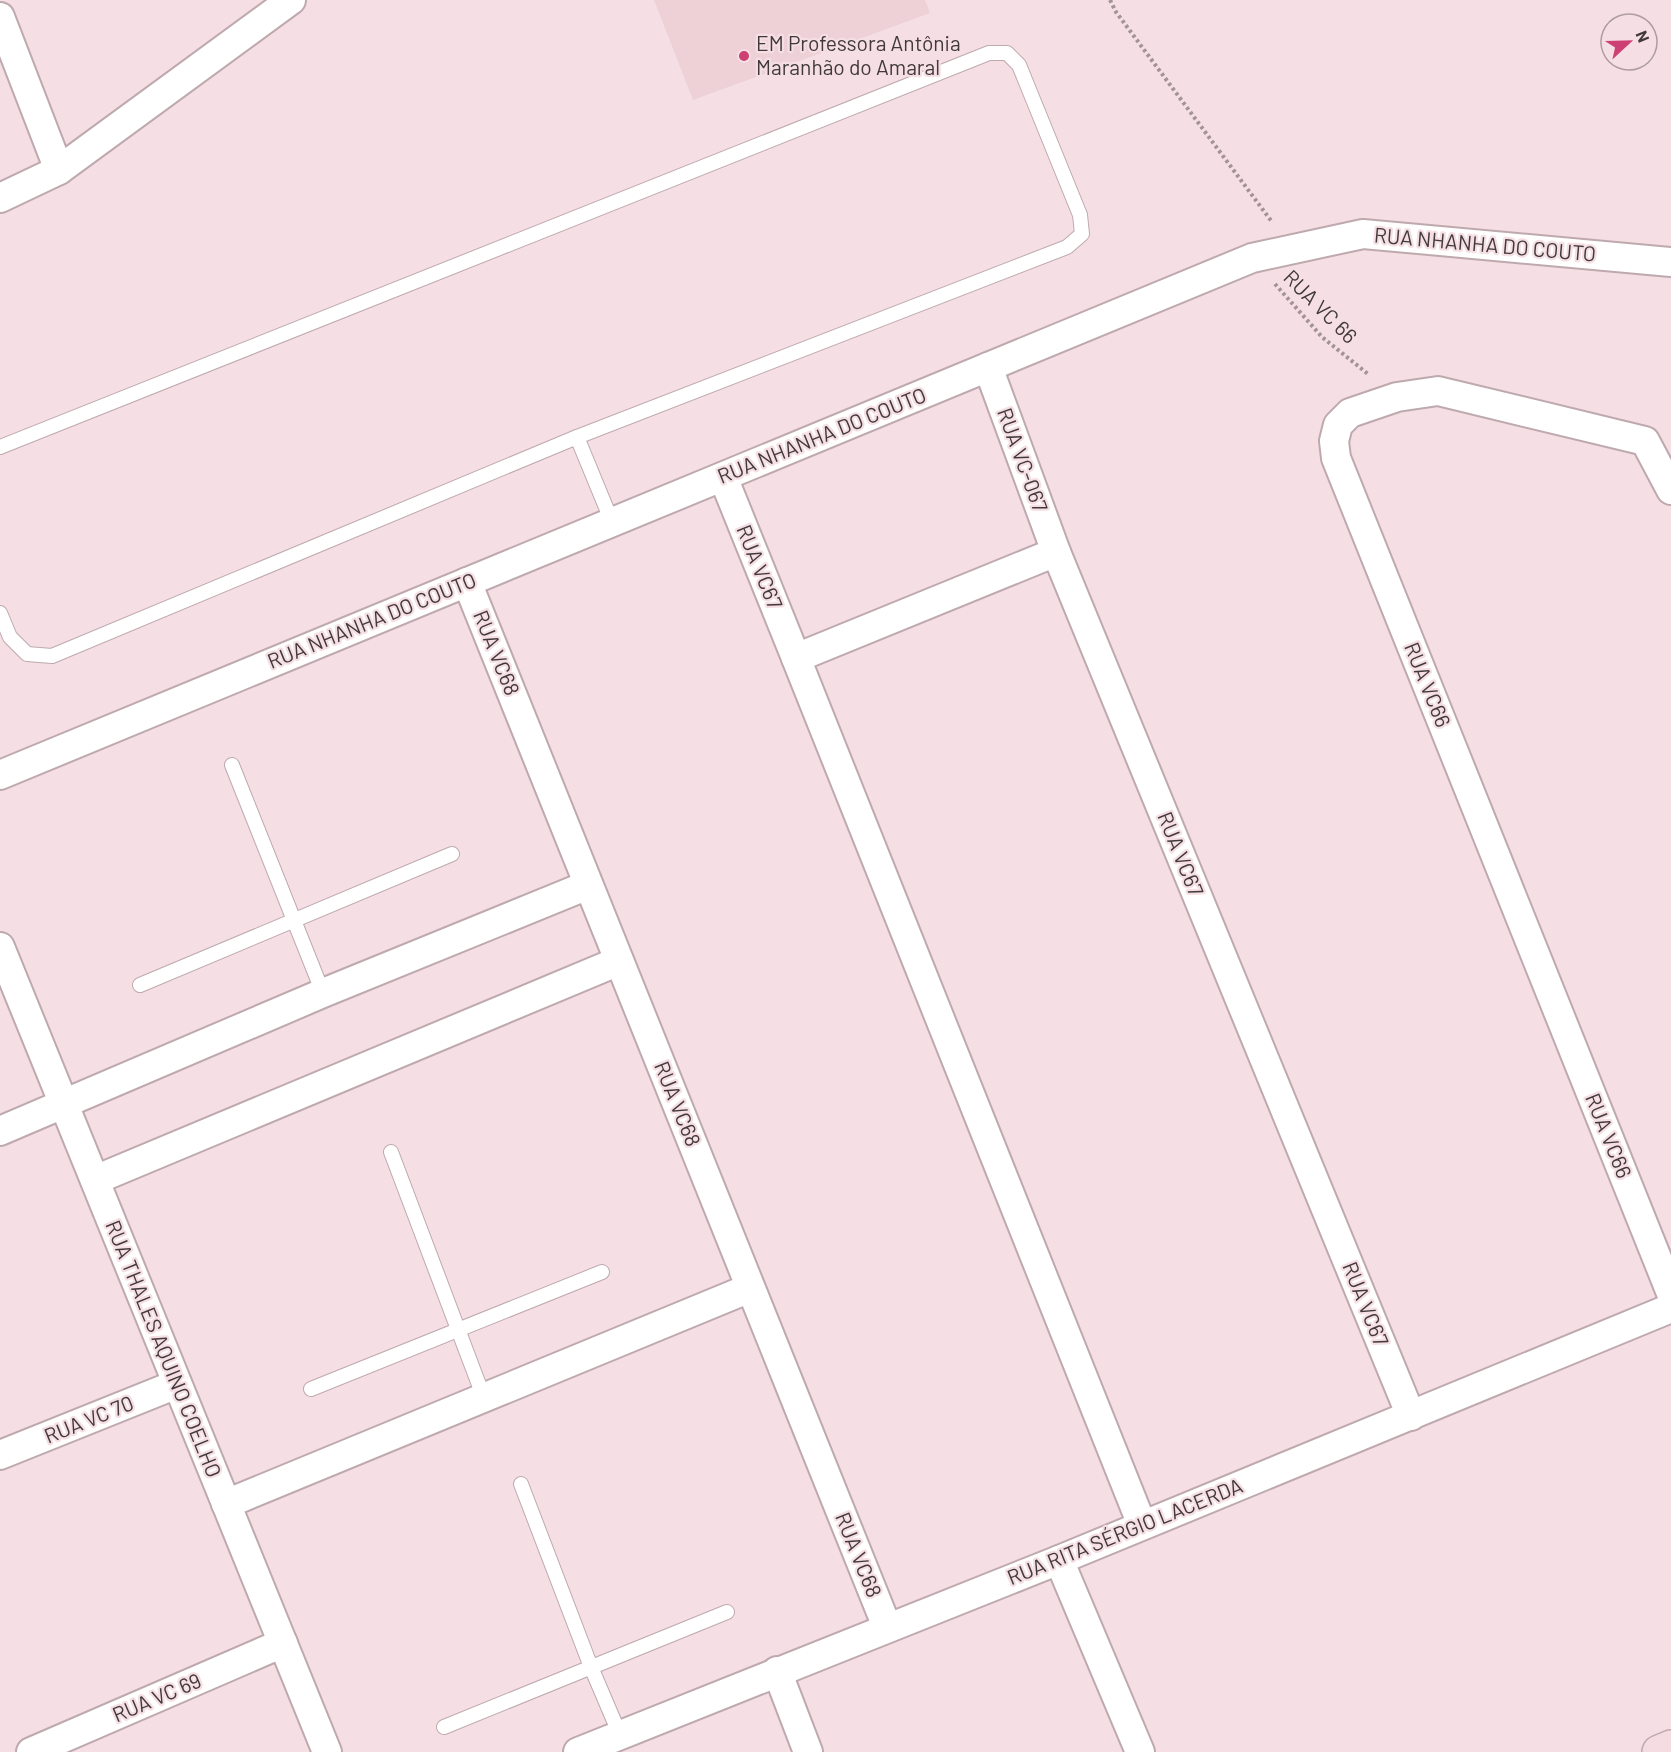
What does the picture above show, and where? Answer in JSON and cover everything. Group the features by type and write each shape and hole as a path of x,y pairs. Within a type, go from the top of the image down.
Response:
{"main road":[{"path":"1659,1752 1671,1747"}],"street":[{"path":"0,198 59,170 291,0"},
{"path":"0,17 59,170"},
{"name":"RUA NHANHA DO COUTO","path":"0,774 1252,258 1363,234 1671,262"},
{"name":"RUA VC-067","path":"988,367 1056,552"},
{"name":"RUA VC66","path":"1671,490 1645,441 1438,391 1398,397 1350,413 1338,425 1334,441 1336,458 1671,1293"},
{"name":"RUA VC67","path":"723,477 1142,1525"},
{"path":"796,658 1056,552"},
{"name":"RUA VC67","path":"1056,552 1411,1416"},
{"name":"RUA VC68","path":"467,582 887,1627"},
{"path":"0,1131 323,993 588,885"},
{"name":"RUA THALES AQUINO COELHO","path":"0,947 327,1752"},
{"path":"94,1180 619,961"},
{"path":"226,1504 750,1288"},
{"name":"RUA RITA SÉRGIO LACERDA","path":"578,1752 1059,1560 1671,1308"},
{"name":"RUA VC 70","path":"0,1455 177,1384"},
{"path":"1059,1560 1140,1752"},
{"name":"RUA VC 69","path":"31,1752 283,1643"},
{"path":"777,1671 808,1752"}],"lane":[{"path":"0,447 989,53 1007,53 1019,65 1080,215 1082,234 1068,247 577,437 52,656 27,654 10,637 0,613"},
{"path":"577,437 612,522"},
{"path":"232,765 323,993"},
{"path":"140,985 452,854"},
{"path":"391,1152 484,1398"},
{"path":"312,1389 602,1272"},
{"path":"521,1484 591,1667 620,1735"},
{"path":"444,1727 727,1612"}],"path":[{"path":"1110,0 1116,12 1293,249"},
{"name":"RUA VC 66","path":"1252,258 1322,337 1398,397"}],"shaded area":[{"name":"EM Professora Antônia Maranhão do Amaral","path":"654,0 925,0 930,13 693,100"}],"place":[{"name":"EM Professora Antônia Maranhão do Amaral","path":"744,56"}]}
